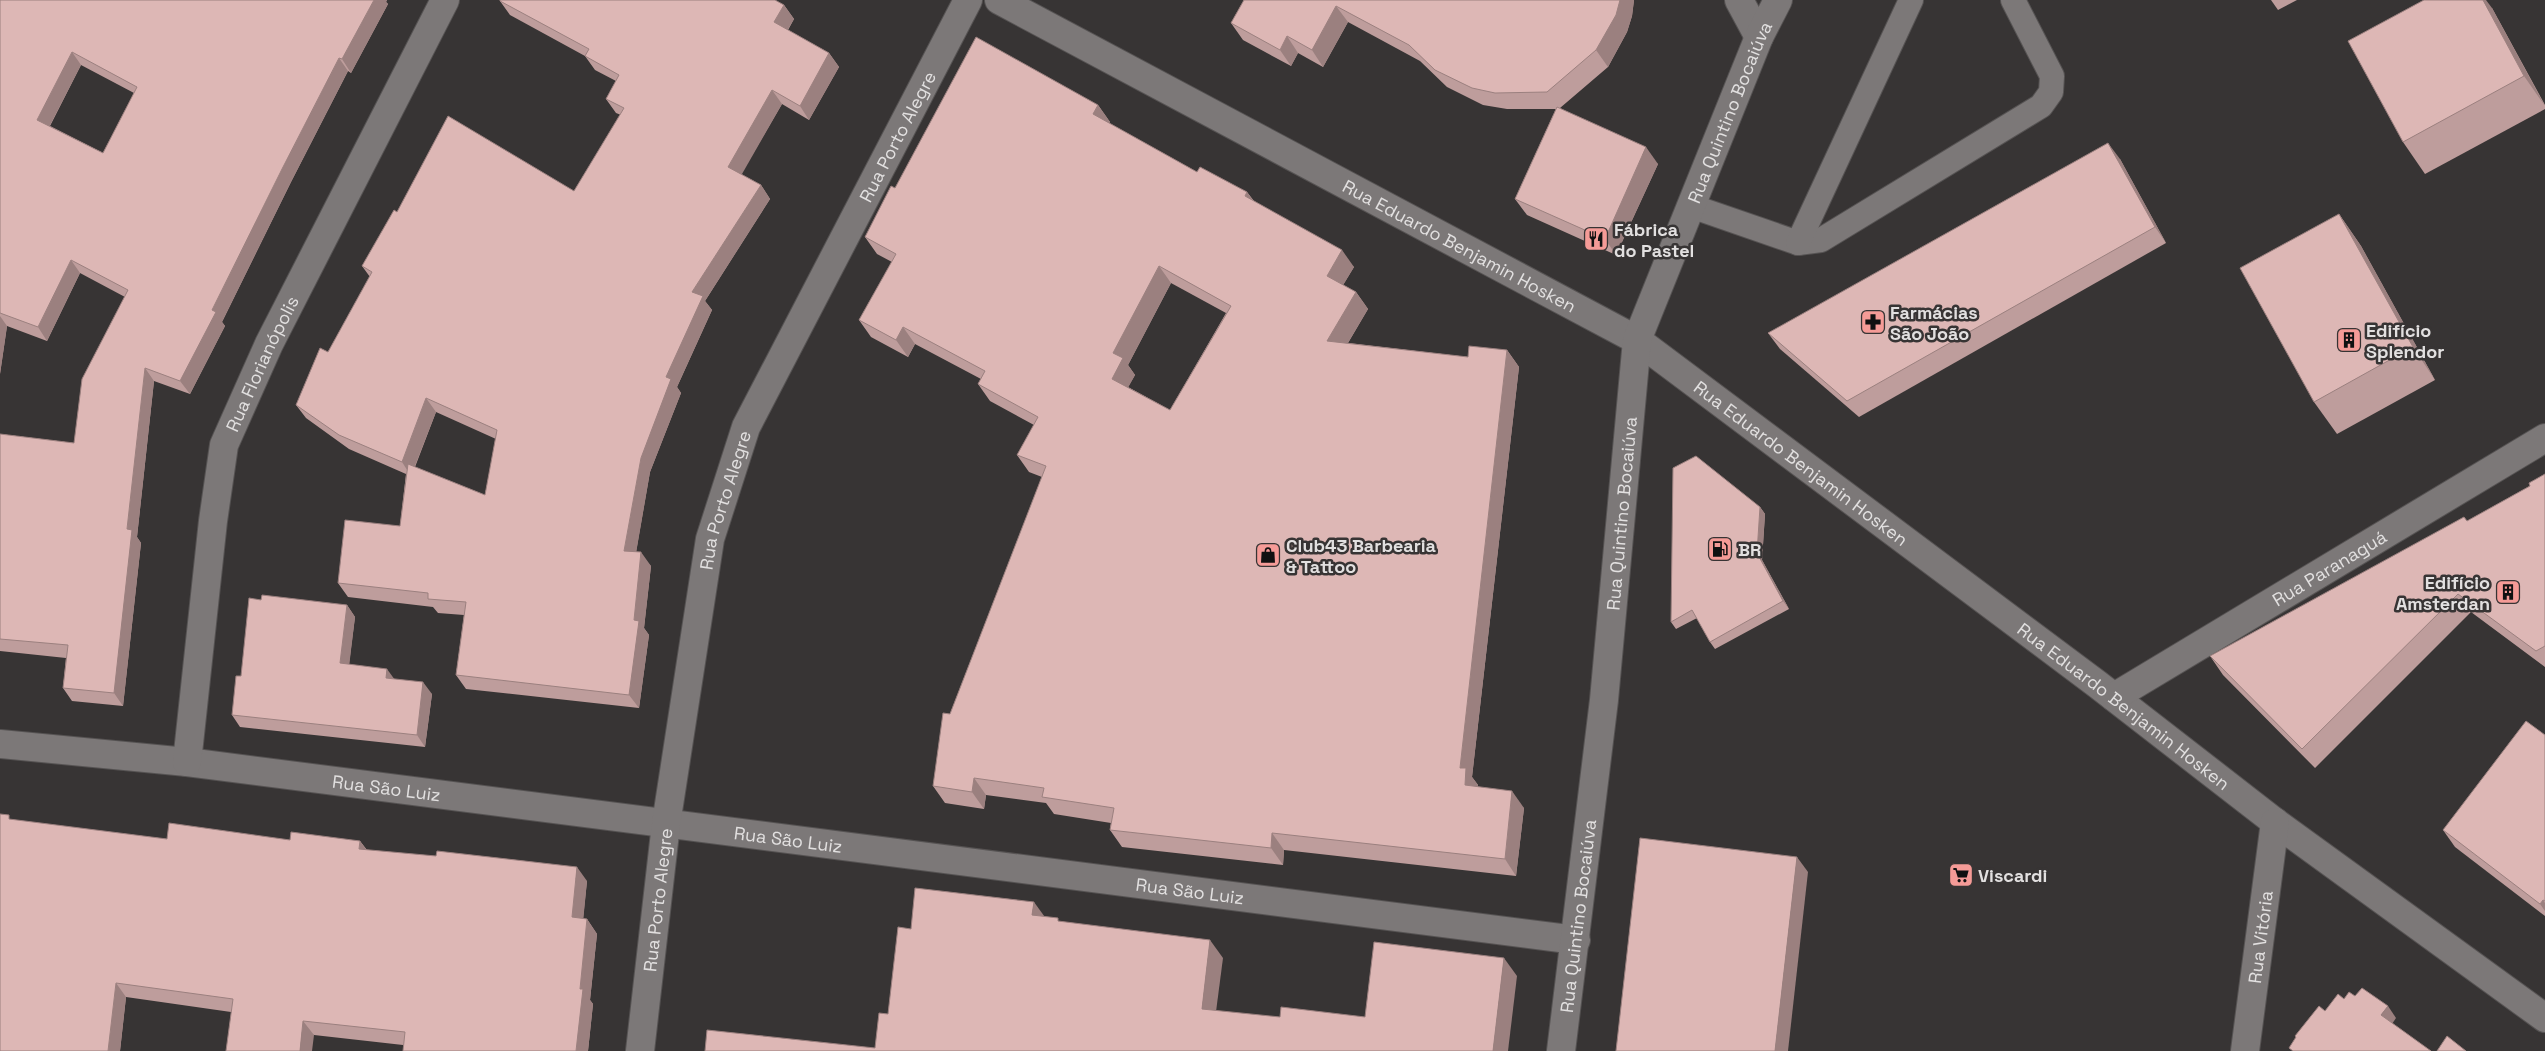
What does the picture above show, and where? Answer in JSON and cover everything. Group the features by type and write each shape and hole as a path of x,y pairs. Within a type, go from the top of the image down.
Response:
{"street":[{"name":"Rua Florianópolis","path":"187,762 213,521 224,445 269,344 445,0"},
{"name":"Rua Porto Alegre","path":"640,1051 666,824 710,539 746,426 968,0"},
{"name":"Rua Eduardo Benjamin Hosken","path":"999,0 1637,340 2114,697 2275,822 2545,1018"},
{"path":"1739,0 1759,37"},
{"name":"Rua Quintino Bocaiúva","path":"1561,1051 1604,700 1637,340 1759,37 1778,0"},
{"name":"Rua Paranaguá","path":"2114,697 2545,438"},
{"name":"Rua São Luiz","path":"0,744 187,762 1576,940"},
{"name":"Rua Vitória","path":"2246,1051 2275,822"}],"lane":[{"path":"1798,243 1911,0"},
{"path":"1691,206 1798,243 1822,240 2041,106 2051,92 2052,76 2013,0"}],"building":[{"path":"0,0 374,0 342,59 339,58 282,169 212,310 216,312 180,381 145,368 127,529 132,530 114,693 63,688 68,645 0,639 0,434 74,443 82,379 128,290 71,260 38,327 0,313","holes":["72,52 137,87 103,153 37,120"]},
{"path":"500,0 775,0 784,5 774,22 829,53 800,106 772,90 728,167 761,185 692,292 703,296 666,377 671,379 641,458 624,551 641,552 634,620 639,621 629,695 456,675 466,602 428,599 428,593 338,583 345,520 400,526 408,464 485,495 497,430 426,398 402,462 339,435 296,405 320,348 328,352 372,272 362,266 394,210 397,212 448,116 574,191 624,108 606,99 619,75 585,56 589,49"},
{"path":"1244,0 1620,0 1616,15 1596,50 1547,92 1495,93 1472,88 1435,70 1409,45 1336,6 1312,50 1287,36 1280,50 1231,23"},
{"path":"2424,0 2483,0 2524,76 2403,142 2348,41"},
{"path":"976,37 1098,105 1093,114 1197,172 1200,167 1247,192 1245,196 1342,250 1327,276 1356,292 1327,341 1468,357 1469,346 1507,350 1460,768 1466,768 1465,785 1512,791 1505,859 1272,833 1271,848 1110,830 1114,808 1042,797 1044,788 974,778 972,792 933,786 943,713 950,714 1046,466 1017,455 1038,417 978,384 985,371 903,327 896,340 859,320 896,254 865,237 891,186 895,188","holes":["1159,266 1231,306 1170,410 1112,379 1123,358 1113,353"]},
{"path":"1557,107 1646,147 1605,239 1515,199"},
{"path":"2108,143 2155,227 1847,401 1768,333"},
{"name":"Edifício Splendor","path":"2339,214 2413,347 2314,402 2240,268"},
{"name":"BR","path":"1696,456 1760,507 1757,553 1783,601 1710,642 1692,610 1671,622 1673,468"},
{"path":"2545,474 2545,646 2536,651 2458,594 2302,749 2210,656 2464,517 2467,521 2530,486 2529,483"},
{"path":"262,595 347,605 340,663 387,669 386,678 423,682 417,735 232,715 236,676 241,676 249,598 261,600"},
{"path":"2526,721 2545,735 2545,901 2543,900 2540,904 2443,830"},
{"path":"0,814 9,815 9,819 167,839 169,823 290,840 291,832 360,841 359,849 436,856 437,851 577,867 572,917 587,919 580,989 583,989 576,1051 403,1051 405,1032 303,1021 300,1051 226,1051 233,999 116,983 108,1051 0,1051"},
{"path":"1640,838 1797,857 1775,1051 1616,1051"},
{"path":"915,888 1034,902 1032,915 1058,918 1058,921 1210,940 1202,1009 1280,1017 1281,1007 1365,1017 1374,942 1504,958 1493,1051 705,1051 707,1030 875,1048 879,1013 888,1014 898,927 911,929"},
{"path":"2362,988 2388,1006 2381,1015 2431,1051 2293,1051 2289,1048 2295,1036 2319,1006 2325,1011 2338,994 2344,999 2349,992 2355,996"},
{"path":"2447,1036 2466,1051 2437,1051"}],"place":[{"name":"Fábrica do Pastel","path":"1596,239"},
{"name":"Farmácias São João","path":"1873,322"},
{"name":"Edifício Splendor","path":"2349,340"},
{"name":"BR","path":"1720,549"},
{"name":"Club43 Barbearia & Tattoo","path":"1268,555"},
{"name":"Edifício Amsterdan","path":"2508,592"},
{"name":"Viscardi","path":"1961,875"}]}
